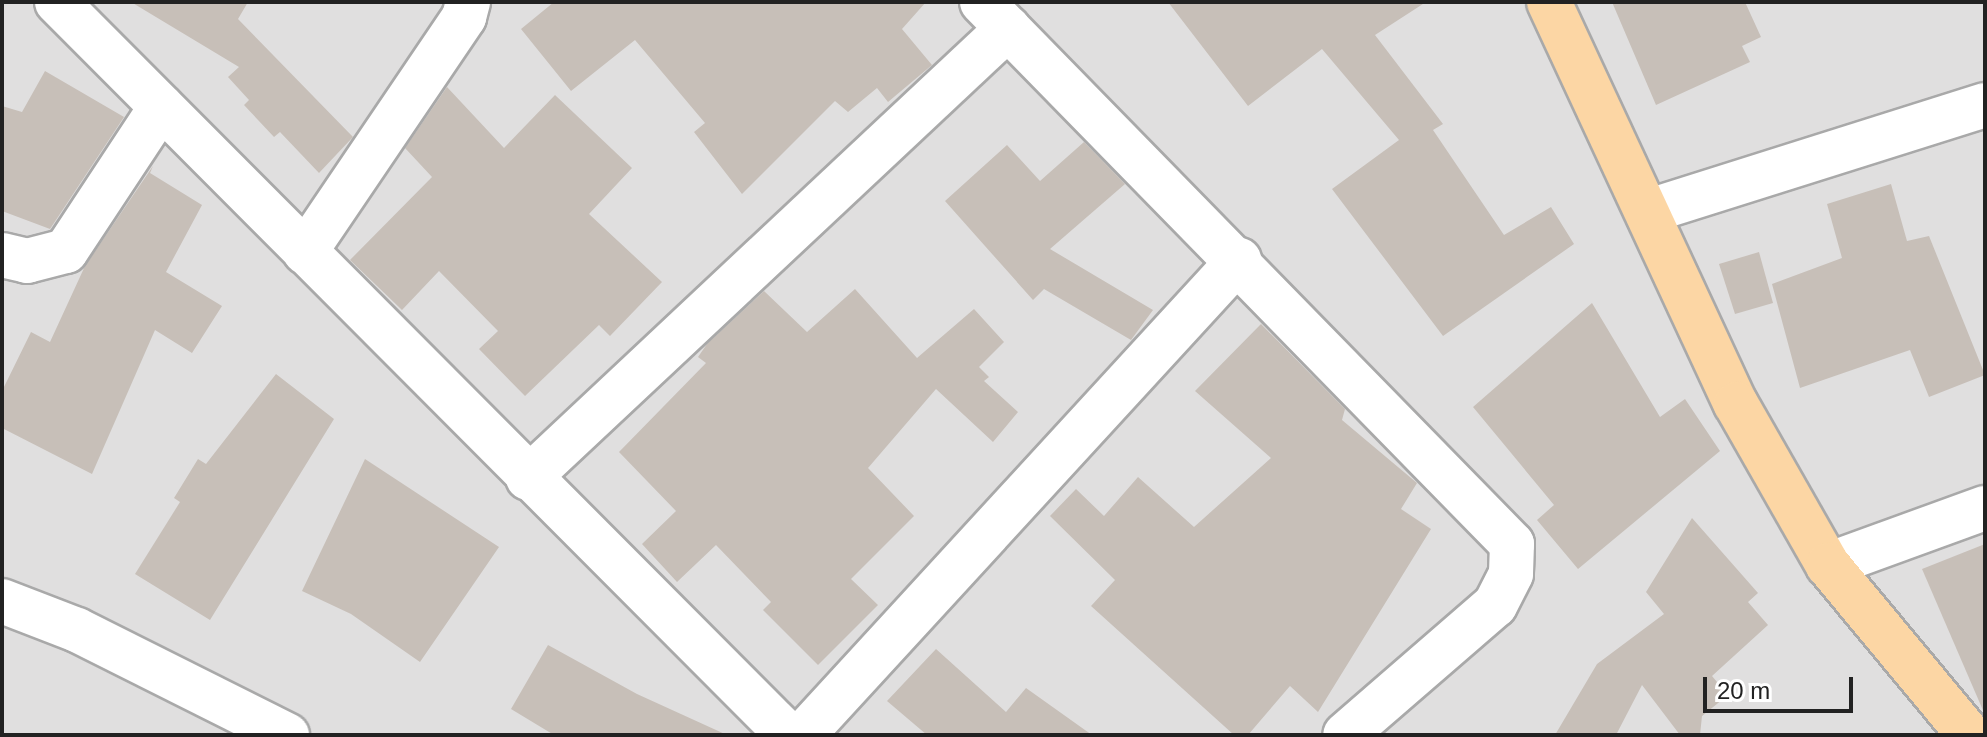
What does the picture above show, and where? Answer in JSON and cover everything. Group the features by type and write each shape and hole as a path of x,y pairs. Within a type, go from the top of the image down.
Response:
{"main road":[{"path":"1549,2 1649,211 1736,404 1828,565 1969,735"}],"street":[{"path":"57,2 528,478 788,735"},
{"path":"305,252 464,17 468,2"},
{"path":"528,478 995,15 1239,260 1512,544 1511,574 1495,605 1345,735"},
{"path":"1649,211 1985,105"},
{"path":"2,255 27,261 66,251 161,107"},
{"path":"803,735 1239,260"},
{"path":"1828,565 1985,508"},
{"path":"2,601 77,630 287,735"}],"shaded area":[{"path":"2,2 1985,2 1985,735 2,735"}],"building":[{"path":"131,2 248,2 238,19 353,137 319,173 280,132 274,137 244,105 249,100 228,77 239,67"},
{"path":"554,2 926,2 902,29 932,65 888,102 877,88 848,112 835,101 742,194 694,132 705,123 635,40 571,91 521,29"},
{"path":"1168,2 1426,2 1375,35 1443,124 1433,130 1504,235 1551,207 1574,244 1443,336 1332,189 1399,140 1322,49 1248,106"},
{"path":"1612,2 1745,2 1761,37 1742,46 1750,62 1656,105"},
{"path":"45,71 124,117 50,229 2,211 2,106 22,112"},
{"path":"447,87 504,148 555,95 632,168 589,214 662,282 610,336 599,325 525,396 479,349 498,331 439,271 402,310 350,260 432,177 405,148"},
{"path":"1084,142 1125,184 1050,249 1153,310 1131,340 1044,289 1033,300 945,201 1007,145 1040,181"},
{"path":"153,166 150,173 202,205 166,272 222,306 192,353 155,330 92,474 2,428 2,391 31,332 50,342 85,266"},
{"path":"1891,184 1907,241 1929,236 1985,375 1929,397 1910,350 1800,388 1772,284 1842,258 1827,204"},
{"path":"1759,252 1773,303 1735,314 1719,264"},
{"path":"855,289 917,358 974,309 1004,342 979,367 989,377 984,381 1018,412 993,442 936,389 868,468 914,516 851,579 878,605 818,665 763,610 771,602 716,545 677,582 642,544 676,511 619,452 706,363 698,357 707,344 764,291 807,332"},
{"path":"1592,303 1660,417 1685,399 1720,451 1578,569 1537,520 1554,505 1473,407"},
{"path":"1261,324 1345,409 1342,420 1417,483 1401,509 1431,529 1318,712 1290,686 1248,735 1234,735 1091,606 1115,580 1050,516 1076,489 1104,516 1138,477 1194,527 1271,458 1195,391"},
{"path":"276,374 334,419 210,620 135,574 180,502 174,498 198,459 206,464"},
{"path":"365,459 499,547 420,662 351,614 302,591"},
{"path":"1692,518 1758,593 1748,602 1768,625 1712,676 1728,695 1702,716 1700,735 1680,735 1642,685 1616,735 1555,735 1597,664 1664,614 1646,592"},
{"path":"1985,544 1985,715 1922,569"},
{"path":"548,645 637,694 727,735 554,735 511,709"},
{"path":"936,649 1006,712 1026,688 1092,735 927,735 887,701"}]}
